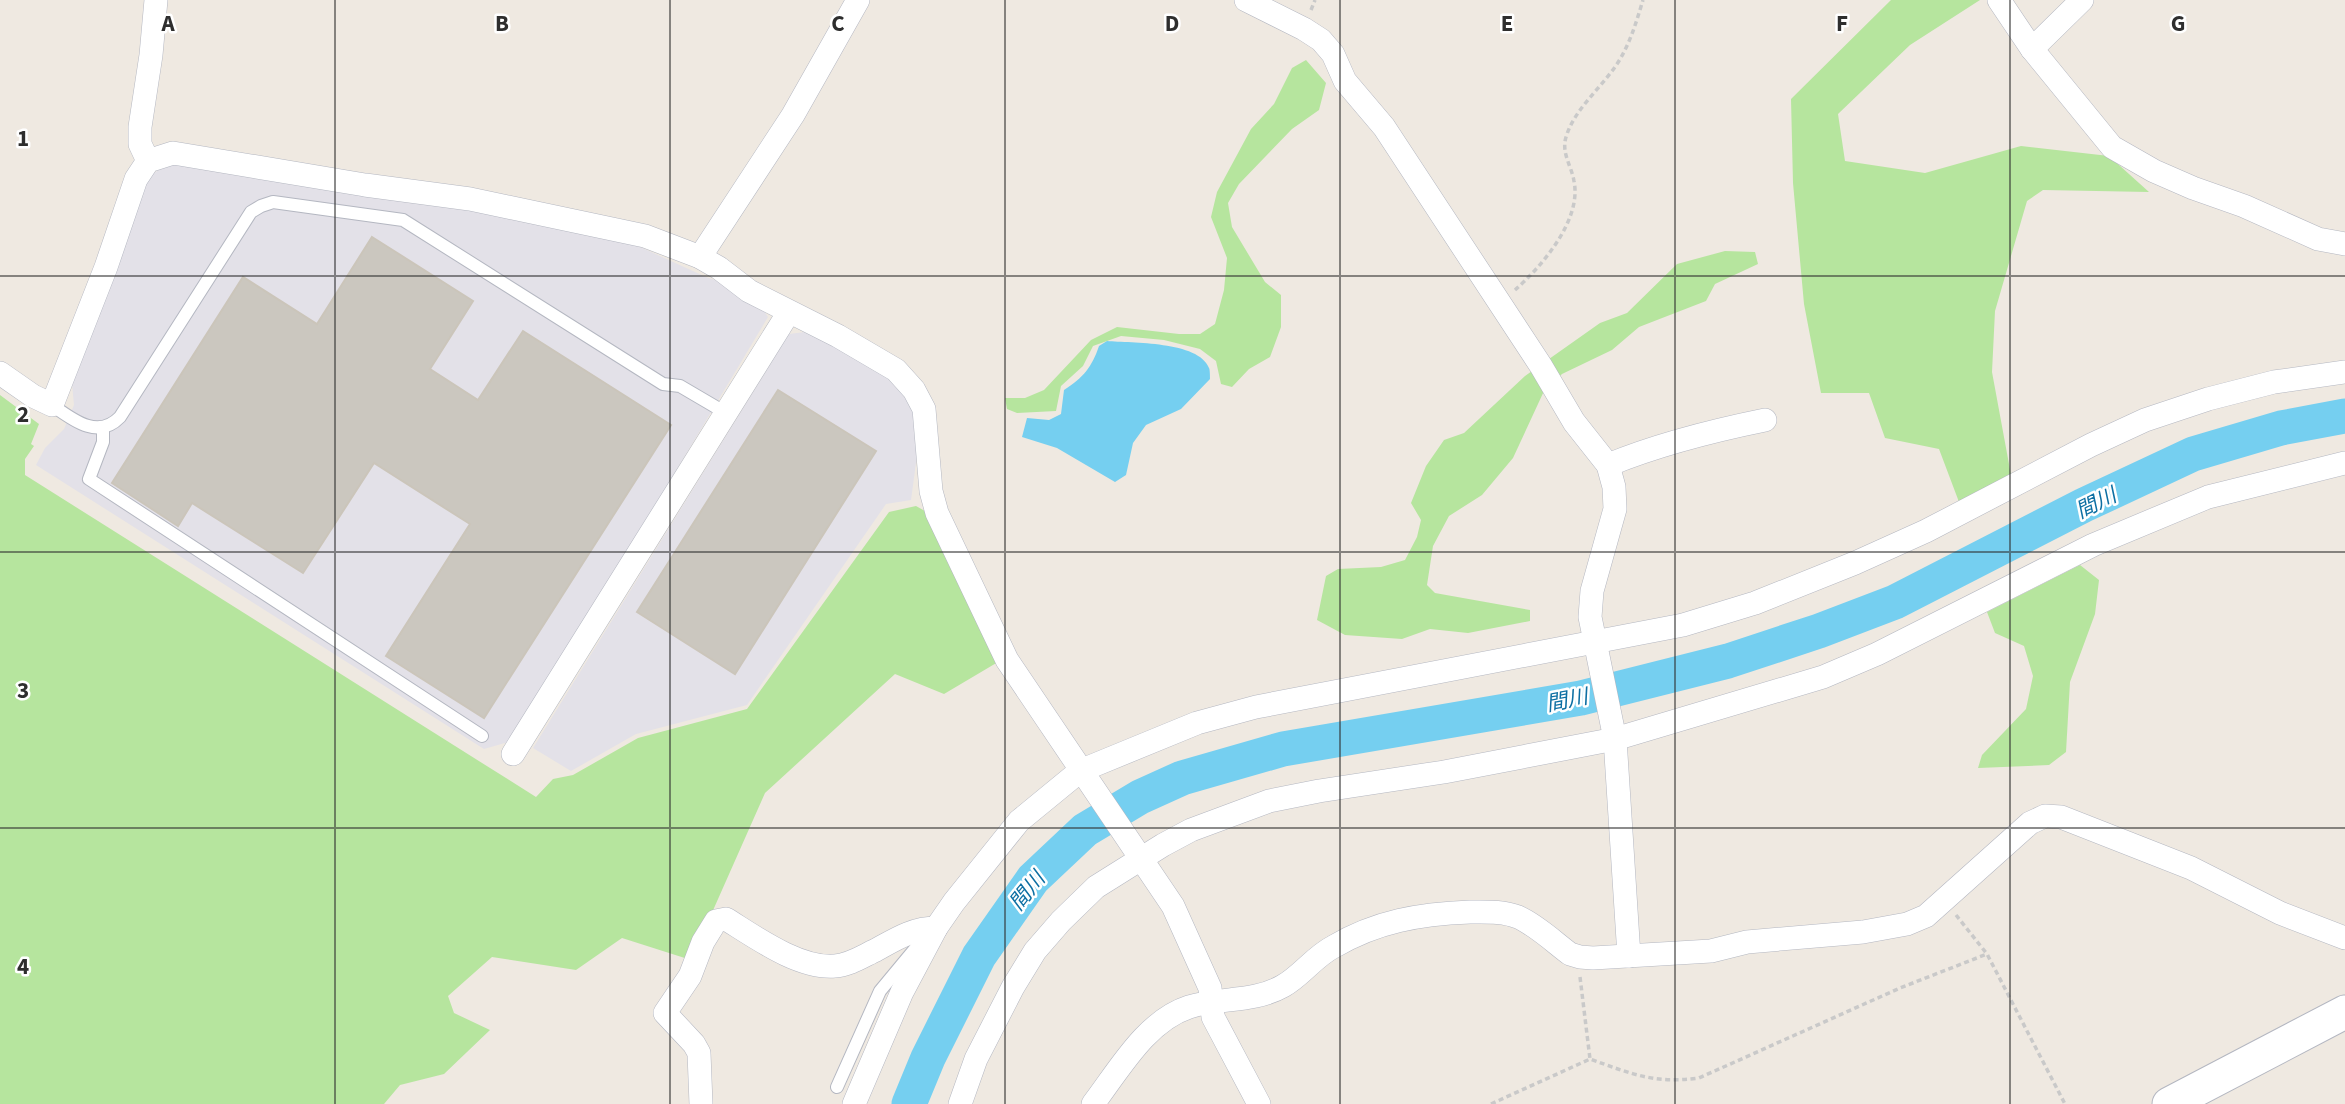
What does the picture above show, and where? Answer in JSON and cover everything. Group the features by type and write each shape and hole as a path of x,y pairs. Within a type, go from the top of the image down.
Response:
{"main road":[{"path":"2169,1104 2345,1012"}],"street":[{"path":"148,160 140,144 140,128 156,0"},
{"path":"700,257 793,115 858,0"},
{"path":"1246,0 1304,29 1321,40 1333,54 1345,82 1384,128 1541,366 1574,422 1608,465 1614,487 1615,509 1592,591 1590,617 1614,736 1629,956"},
{"path":"1999,0 2032,49 2112,147 2154,171 2193,188 2244,206 2318,239 2345,244"},
{"path":"2032,49 2082,0"},
{"path":"0,373 33,396 52,405 106,267 136,179 148,160 173,153 365,185 470,199 645,236 700,257 749,291 838,336 896,370 914,390 924,409 931,491 937,513 1007,660 1172,906 1210,989 1213,1017 1259,1104"},
{"path":"513,754 789,312"},
{"path":"854,1104 931,928 1019,821 1083,774 1197,723 1256,707 1595,647 1683,625 1755,603 1927,531 2091,445 2146,420 2208,399 2274,382 2345,372"},
{"path":"1608,465 1639,452 1712,430 1765,420"},
{"path":"960,1104 976,1059 1035,951 1096,887 1137,855 1191,830 1269,801 1444,772 1614,736 1823,677 1889,648 2093,545 2208,497 2345,463"},
{"path":"1093,1104 1135,1048 1166,1018 1190,1007 1254,998 1283,986 1329,949 1352,936 1402,918 1431,913 1497,912 1518,917 1570,954 1580,957 1711,951 1747,942 1863,932 1907,924 1926,916 2030,823 2045,816 2061,817 2191,868 2280,913 2345,937"},
{"path":"701,1104 699,1053 665,1013 690,975 703,942 716,921 726,919 763,943 813,965 834,966 850,962 913,930 931,928"}],"lane":[{"path":"52,405 71,419 91,427 103,428 112,425 120,417 251,212 273,202 403,220 663,384 680,386 726,413"},
{"path":"103,428 103,442 89,479 482,736"},
{"path":"837,1087 880,991 931,928"}],"path":[{"path":"1499,305 1530,276 1566,227 1575,201 1574,182 1564,150 1566,136 1573,121 1617,64 1633,36 1643,0"},
{"path":"1943,900 1987,954 2065,1104"},
{"path":"1491,1104 1590,1059 1642,1078 1672,1082 1699,1078 1900,988 1987,954"},
{"path":"1580,957 1590,1059"}],"shaded area":[{"path":"173,160 472,211 638,246 729,285 760,305 768,317 515,740 484,749 36,465 45,448 64,429 74,405 72,384 147,178"},
{"path":"813,331 898,380 915,407 920,433 911,500 886,504 747,705 636,734 571,771 533,748 789,334"}],"green space":[{"path":"1891,0 1980,0 1910,45 1838,114 1845,161 1925,173 2021,146 2109,156 2149,192 2043,190 2027,201 1995,311 1992,372 2011,475 1959,502 1939,449 1885,438 1869,393 1821,393 1804,304 1793,183 1791,99"},
{"path":"1306,60 1326,83 1319,110 1292,129 1239,184 1228,203 1232,227 1265,282 1281,295 1281,327 1270,357 1249,369 1232,387 1221,384 1216,361 1200,349 1164,340 1121,336 1093,346 1083,366 1061,386 1056,411 1017,413 1007,409 1005,398 1025,398 1044,390 1091,340 1117,327 1200,334 1215,324 1224,290 1227,258 1211,217 1217,192 1251,129 1274,104 1292,68"},
{"path":"1725,251 1755,252 1758,264 1715,284 1706,301 1639,327 1612,350 1562,374 1544,391 1513,458 1482,495 1449,516 1433,546 1427,585 1435,593 1530,610 1530,621 1468,633 1430,629 1402,639 1345,635 1317,620 1326,576 1338,569 1381,567 1405,560 1417,537 1421,520 1411,503 1426,466 1444,440 1464,433 1525,376 1600,323 1627,313 1677,264"},
{"path":"0,395 39,424 31,444 34,446 25,459 25,475 536,797 553,779 573,775 638,738 747,709 889,512 916,506 932,515 998,662 944,694 895,674 765,793 691,960 622,938 576,970 492,957 448,996 454,1013 490,1030 444,1074 400,1085 384,1104 0,1104"},
{"path":"2080,565 2099,580 2095,614 2070,682 2066,752 2049,765 1978,768 1982,755 2026,709 2033,676 2024,646 1995,633 1987,612"}],"water":[{"path":"1107,341 1179,348 1203,359 1210,374 1210,379 1181,409 1146,425 1133,443 1126,475 1115,482 1057,448 1022,437 1027,418 1049,420 1061,414 1064,390 1086,371 1099,346"}],"building":[{"path":"372,237 473,301 430,369 478,400 523,331 671,425 484,718 386,656 470,524 374,463 303,573 192,503 178,526 112,483 243,277 317,324"},
{"path":"778,390 876,451 735,674 637,612"}],"waterway":[{"name":"間川","path":"909,1104 928,1058 979,956 1033,879 1085,830 1140,797 1182,778 1283,749 1581,698 1728,661 1895,602 2084,505 2193,454 2281,428 2345,416"}]}
